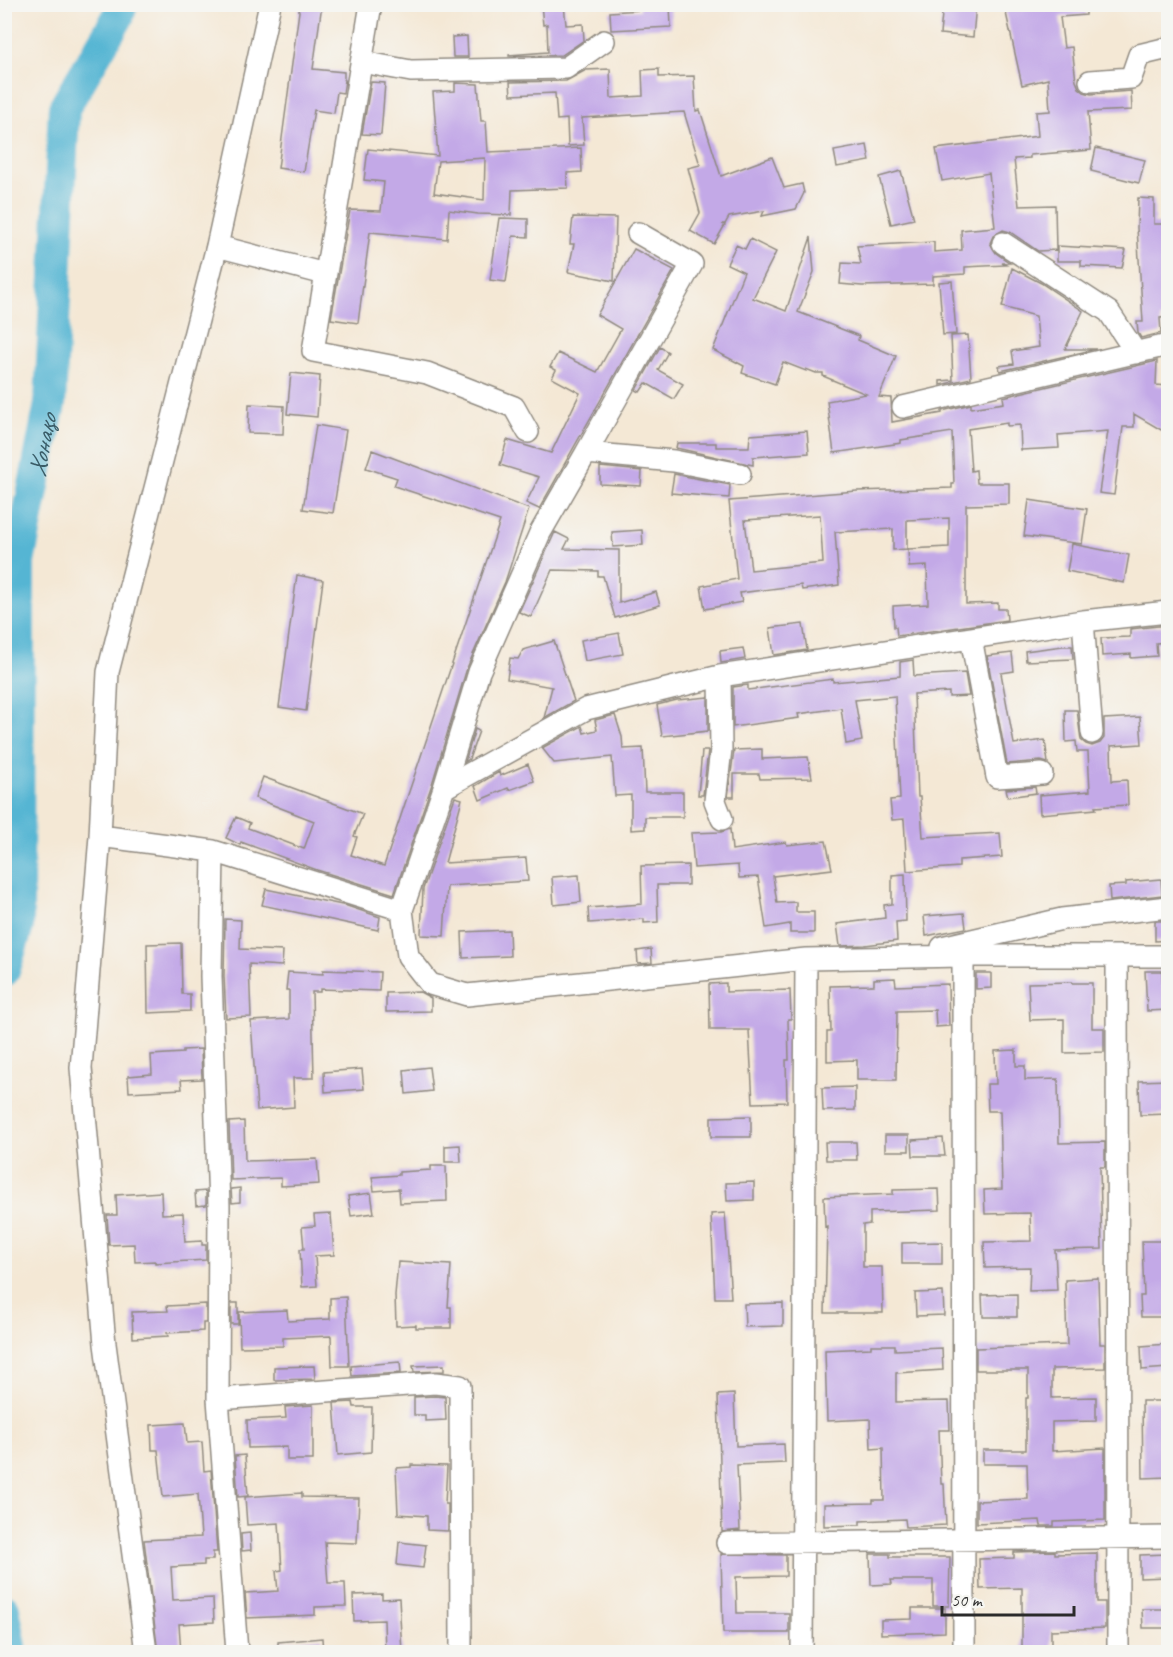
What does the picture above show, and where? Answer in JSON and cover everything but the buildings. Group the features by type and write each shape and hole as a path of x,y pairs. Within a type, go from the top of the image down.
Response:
{"street":[{"path":"146,1653 105,1344 81,1068 100,836 108,672 217,246 270,4"},
{"path":"371,4 313,351 427,373 514,407 528,432"},
{"path":"362,62 411,71 566,68 604,41"},
{"path":"1090,81 1131,78 1139,55 1168,48"},
{"path":"638,233 692,264 540,532 479,672 444,788 402,910 408,956 430,984 467,995 806,959 1168,956"},
{"path":"1003,243 1109,312 1136,352"},
{"path":"217,246 325,273"},
{"path":"903,407 1168,345"},
{"path":"586,453 674,461 740,474"},
{"path":"444,788 586,709 720,676 1083,621 1168,612"},
{"path":"1083,621 1092,733"},
{"path":"971,638 997,777 1042,774"},
{"path":"720,676 721,748 715,801 722,819"},
{"path":"100,836 213,851 402,910"},
{"path":"213,851 211,976 219,1206 218,1399 237,1653"},
{"path":"901,957 1062,919 1168,907"},
{"path":"963,956 964,1653"},
{"path":"1117,956 1118,1653"},
{"path":"802,1653 806,959"},
{"path":"218,1399 435,1383 460,1386 461,1653"},
{"path":"727,1543 1168,1537"}],"waterway":[{"name":"Хонақо","path":"4,971 18,926 19,562 50,404 64,108 118,17 122,4"},
{"name":"Хонақо","path":"4,1609 12,1652"}]}
